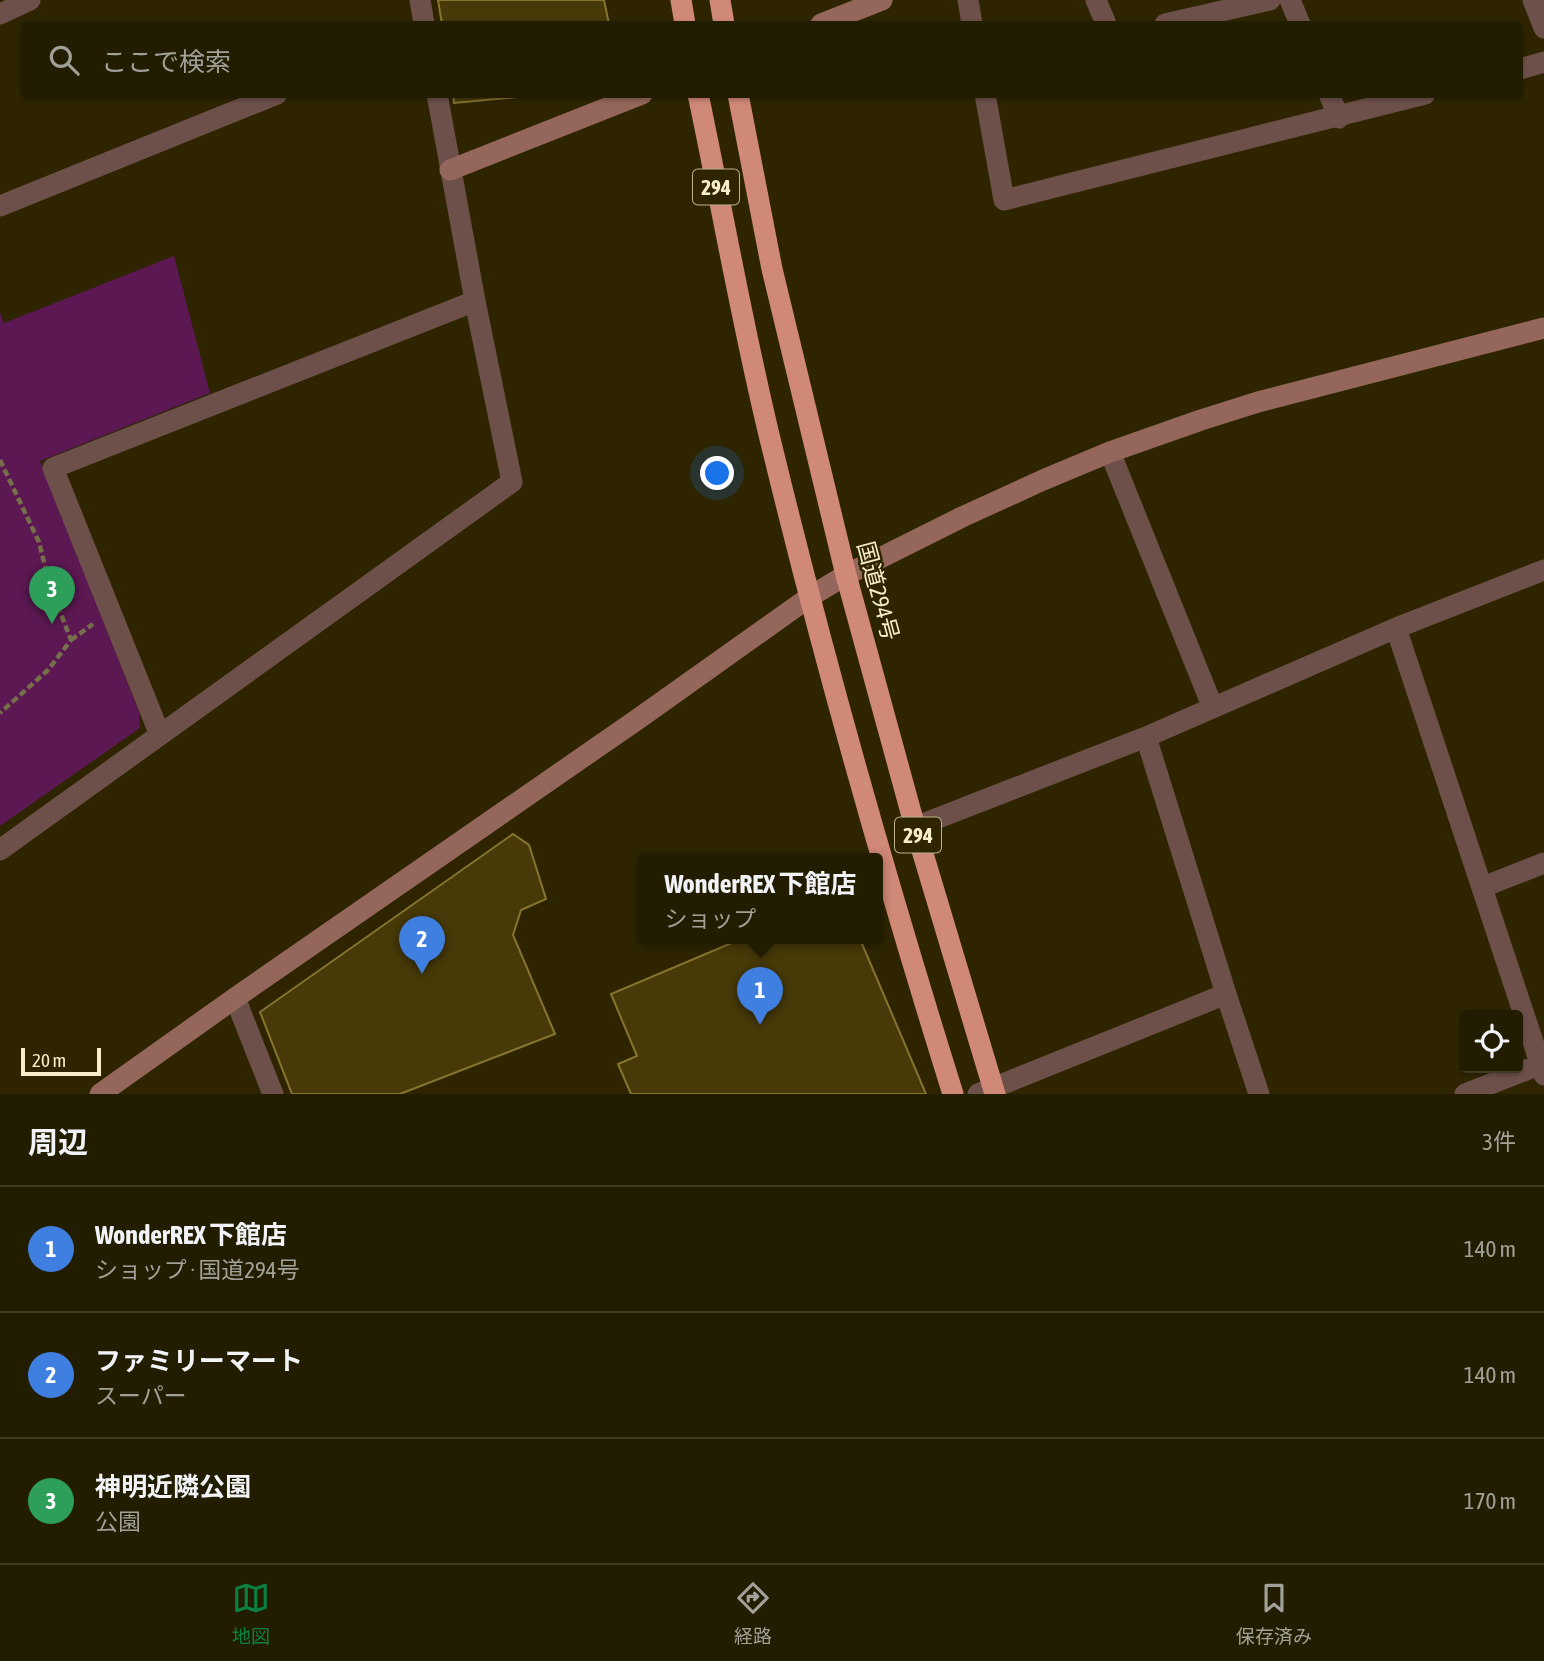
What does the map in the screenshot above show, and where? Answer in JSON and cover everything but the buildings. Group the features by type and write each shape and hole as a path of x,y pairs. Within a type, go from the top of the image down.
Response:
{"highway":[{"path":"681,0 684,21"},
{"path":"720,0 724,21"},
{"name":"294","path":"699,98 772,447 878,853"},
{"name":"国道294号","path":"739,98 772,269 846,575 989,1092"},
{"name":"294","path":"883,870 953,1094"}],"street":[{"path":"0,14 30,0"},
{"path":"420,0 424,21"},
{"path":"829,21 882,0"},
{"path":"968,0 972,21"},
{"path":"1096,0 1105,21"},
{"path":"1178,21 1270,0"},
{"path":"1290,0 1299,21"},
{"path":"1533,0 1544,28"},
{"path":"1523,68 1544,62"},
{"path":"0,206 267,98"},
{"path":"0,850 512,482 438,98"},
{"path":"450,170 632,98"},
{"path":"986,98 1003,200 1411,98"},
{"path":"1331,98 1339,118"},
{"path":"160,735 53,468 475,301"},
{"path":"100,1094 811,596 846,575 962,517 1110,452 1258,402 1544,328"},
{"path":"1110,452 1213,708"},
{"path":"915,827 1146,737 1396,628 1544,570"},
{"path":"1396,628 1543,1068 1465,1094"},
{"path":"1146,737 1259,1094"},
{"path":"1483,887 1544,863"},
{"path":"989,1092 1226,994"},
{"path":"234,998 273,1094"}],"path":[{"path":"0,460 39,542 50,586 71,640 48,670 0,713"}],"shaded area":[{"path":"174,256 210,393 40,461 139,712 140,728 0,826 0,313 4,323"}],"place":[{"name":"神明近隣公園","path":"52,624"},
{"name":"ファミリーマート","path":"422,974"},
{"name":"WonderREX 下館店","path":"760,1025"}]}
